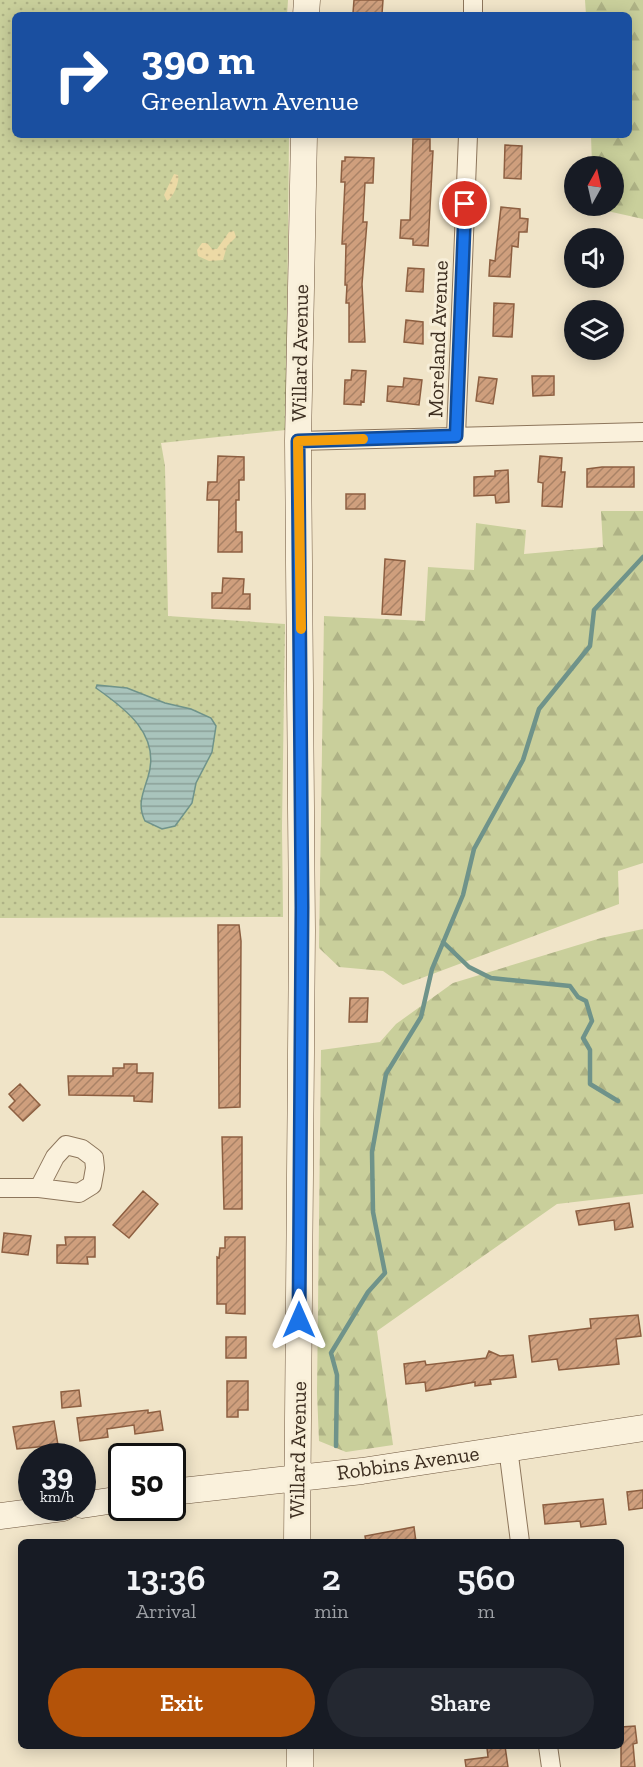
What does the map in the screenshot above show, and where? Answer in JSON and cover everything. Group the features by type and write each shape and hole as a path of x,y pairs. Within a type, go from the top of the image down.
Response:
{"main road":[{"name":"Willard Avenue","path":"297,1539 302,942 298,441 304,138"},
{"name":"Robbins Avenue","path":"186,1490 362,1471 643,1428"},
{"path":"0,1516 18,1514"},
{"path":"300,1749 300,1767"}],"street":[{"name":"Moreland Avenue","path":"456,436 468,138"},
{"path":"298,441 643,432"},
{"path":"0,1188 39,1188"},
{"path":"508,1448 520,1539"},
{"path":"548,1749 551,1767"}],"green space":[{"path":"0,0 288,0 287,12 12,12 12,138 289,138 286,430 161,443 165,466 168,616 285,624 283,917 0,918"},
{"path":"585,0 643,0 643,219 624,215 624,156 592,156 591,138 632,138 632,12 586,12"},
{"path":"601,511 643,511 643,863 618,871 619,904 403,985 383,971 339,967 319,948 324,616 425,621 428,567 474,570 476,523 526,530 524,554 603,547"},
{"path":"643,929 643,1194 557,1204 377,1331 393,1445 346,1452 319,1441 317,1393 321,1050 380,1042 396,1024 453,983 601,938"}],"sand":[{"path":"174,174 178,175 177,186 172,197 167,201 164,195"},
{"path":"234,231 236,237 227,246 223,260 209,261 198,256 197,250 202,243 207,243 212,249 217,249 229,232"}],"water":[{"path":"97,685 127,688 165,703 191,709 211,718 216,726 212,752 196,783 192,803 175,826 162,829 145,821 141,804 151,762 150,748 145,736 129,714 96,688"}],"building":[{"path":"354,0 383,0 382,12 353,12"},
{"path":"413,139 430,139 430,151 433,151 428,246 413,245 413,239 400,238 401,220 410,220"},
{"path":"505,145 522,146 521,179 504,178"},
{"path":"345,157 374,158 373,183 365,183 363,222 367,222 362,284 365,342 349,342 349,303 346,303 347,285 345,285 346,244 342,244 345,182 341,182 342,161 345,161"},
{"path":"501,207 520,209 520,218 528,219 527,232 519,232 518,247 512,246 510,277 489,276 490,260 495,261"},
{"path":"408,268 424,269 423,292 406,291"},
{"path":"494,303 514,304 512,337 493,336"},
{"path":"406,320 423,322 423,344 404,342"},
{"path":"352,370 366,371 364,402 361,401 361,405 344,404 345,380 351,380"},
{"path":"532,376 554,376 554,395 533,396"},
{"path":"479,377 497,379 493,404 476,401"},
{"path":"404,378 422,380 419,405 387,401 388,386 403,387"},
{"path":"218,456 244,457 244,480 239,480 239,500 236,500 236,532 242,532 242,552 218,552 219,500 207,500 208,482 217,482"},
{"path":"540,456 562,458 561,472 565,472 562,507 542,506 543,483 538,482"},
{"path":"634,467 634,487 587,487 587,469"},
{"path":"508,470 509,502 496,503 495,495 474,496 474,477 495,476 495,471"},
{"path":"346,494 365,494 365,509 346,509"},
{"path":"385,559 405,561 401,615 382,614"},
{"path":"223,578 244,579 243,594 250,594 250,609 212,608 212,593 222,593"},
{"path":"218,925 239,925 241,941 240,1107 219,1108"},
{"path":"350,998 368,998 367,1022 349,1022"},
{"path":"124,1064 137,1064 137,1073 153,1073 152,1102 134,1101 134,1096 69,1095 68,1076 113,1076 113,1068 124,1068"},
{"path":"20,1084 40,1105 23,1121 9,1107 15,1101 9,1094"},
{"path":"222,1137 242,1137 242,1209 224,1209"},
{"path":"143,1191 158,1204 129,1238 113,1225"},
{"path":"629,1203 633,1227 615,1230 614,1220 579,1225 576,1211"},
{"path":"4,1233 31,1236 28,1255 2,1252"},
{"path":"65,1237 95,1237 95,1257 87,1257 88,1264 57,1263 57,1245 66,1245"},
{"path":"225,1237 245,1237 245,1314 226,1313 226,1304 217,1304 217,1257 219,1258 220,1248 225,1248"},
{"path":"638,1315 641,1336 616,1339 619,1364 559,1370 557,1359 532,1362 529,1336 591,1328 590,1319"},
{"path":"226,1337 246,1337 246,1358 226,1358"},
{"path":"489,1351 500,1356 513,1355 516,1377 490,1380 491,1384 475,1386 475,1382 426,1391 425,1382 406,1384 404,1364 425,1361 426,1365 486,1358"},
{"path":"227,1381 248,1381 248,1410 238,1410 238,1417 227,1417"},
{"path":"79,1390 81,1406 62,1408 61,1392"},
{"path":"148,1410 148,1413 160,1411 163,1430 135,1434 134,1425 107,1429 108,1437 80,1441 77,1418"},
{"path":"54,1421 58,1443 18,1443 17,1449 13,1427"},
{"path":"643,1490 643,1508 629,1510 627,1492"},
{"path":"603,1499 606,1524 581,1527 580,1521 545,1524 543,1505"},
{"path":"414,1527 416,1539 366,1539 365,1536"},
{"path":"635,1726 637,1743 633,1744 635,1767 621,1767 624,1727"},
{"path":"487,1749 505,1749 508,1767 466,1767 465,1760 488,1757"}],"waterway":[{"path":"336,1446 337,1375 331,1353 368,1292 385,1273 373,1212 372,1152 386,1074 421,1017 432,969 463,895 474,849 523,760 539,709 590,646 594,610 643,557"},
{"path":"443,942 469,967 491,978 570,986 578,997 586,1001 592,1021 583,1038 590,1050 590,1084 618,1101"}],"slow traffic":[{"path":"301,629 298,441 363,439"}],"route":[{"path":"299,1320 302,907 298,441 456,436 465,204"}]}
